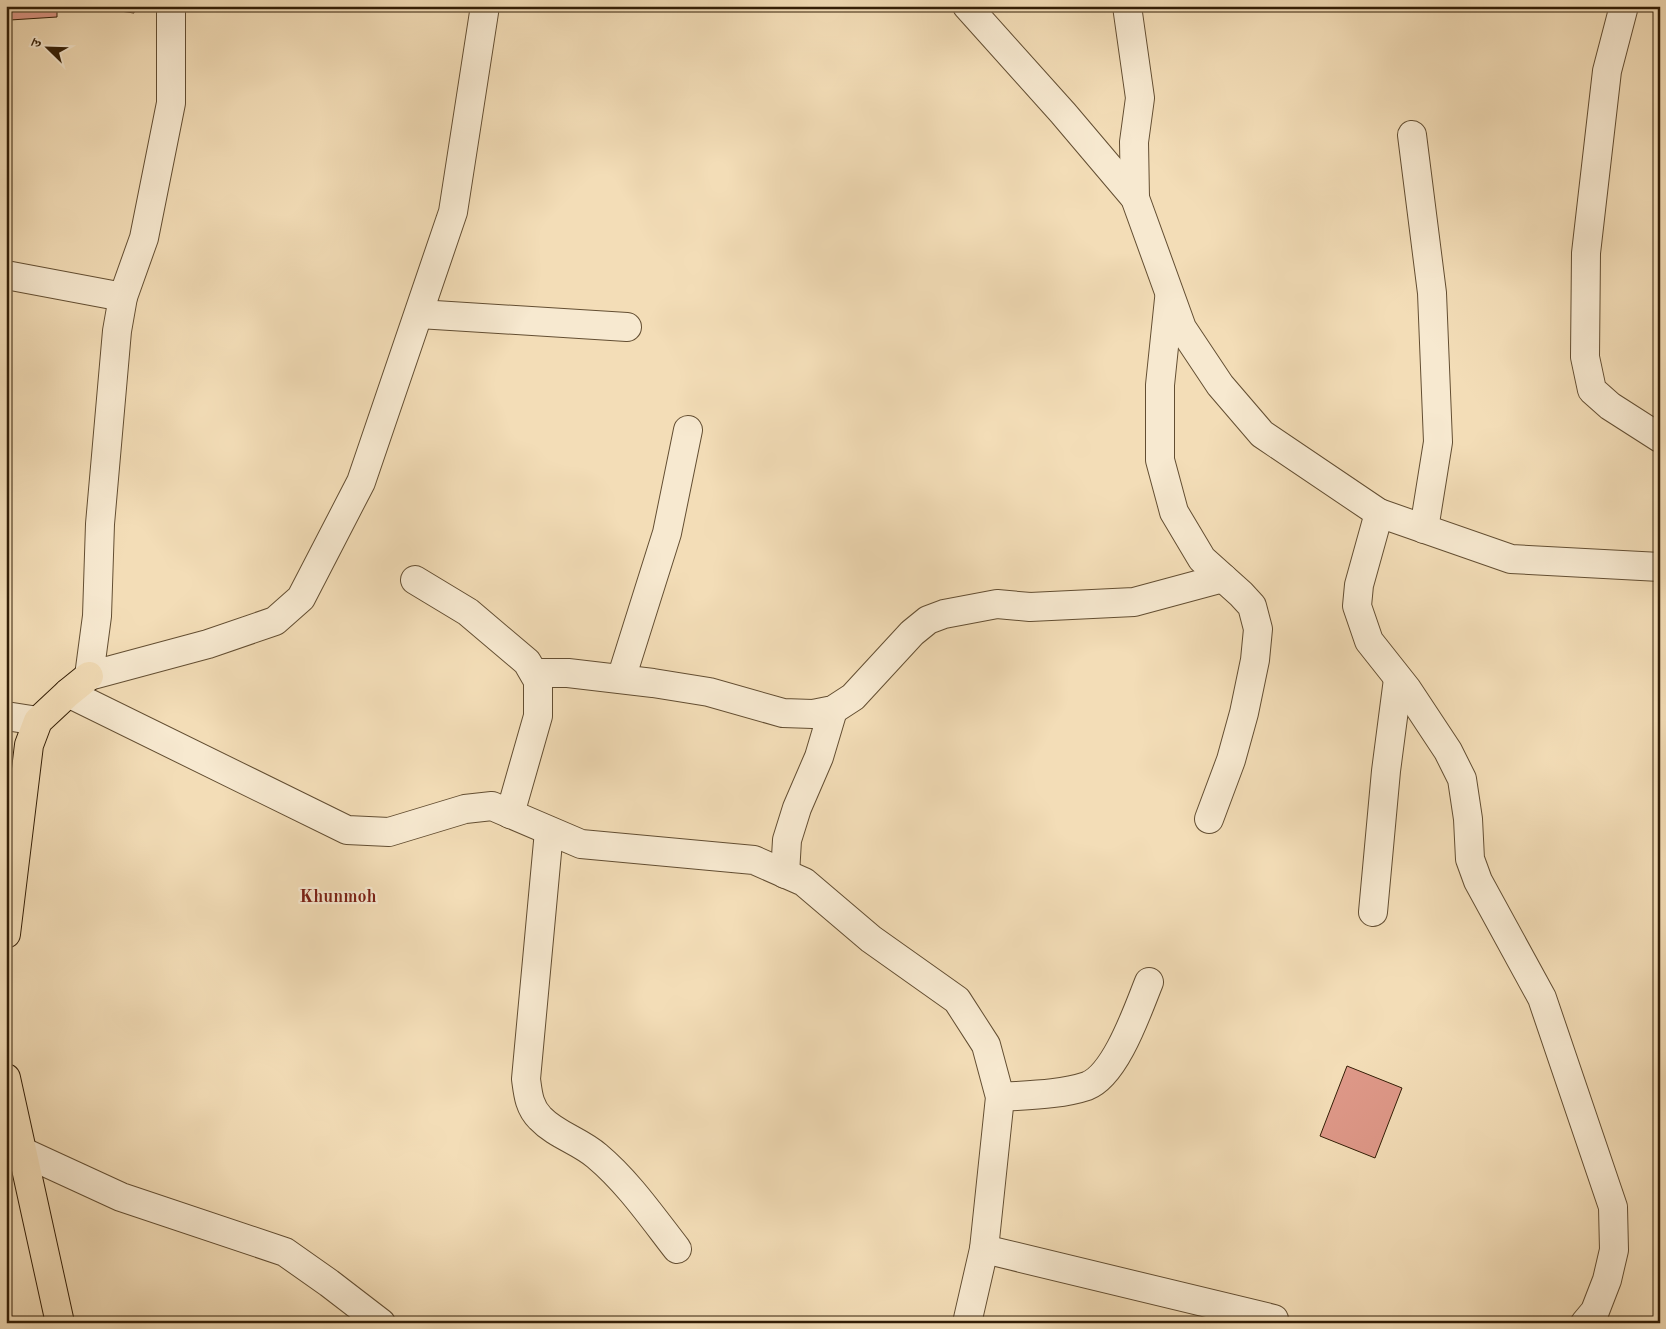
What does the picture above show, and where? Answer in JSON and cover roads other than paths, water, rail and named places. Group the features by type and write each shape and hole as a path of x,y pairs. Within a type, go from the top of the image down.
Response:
{"main road":[{"path":"6,934 29,745 38,721 89,676"},
{"path":"6,1078 60,1323"}],"street":[{"path":"171,6 171,103 144,238 123,297 117,331 100,524 97,616 89,676 208,644 275,622 301,598 361,482 453,212 485,6"},
{"path":"967,6 1063,113 1135,198"},
{"path":"1127,6 1140,98 1134,142 1135,198 1182,328 1220,385 1262,434 1379,513 1511,559 1660,567"},
{"path":"1624,6 1606,71 1586,253 1585,357 1592,390 1610,406 1660,438"},
{"path":"1412,135 1432,293 1438,442 1424,529"},
{"path":"6,275 123,297"},
{"path":"1169,292 1160,385 1160,460 1174,512 1202,559 1252,606 1258,629 1255,660 1232,760 1209,819"},
{"path":"419,314 627,326"},
{"path":"622,679 667,533 688,430"},
{"path":"1379,513 1359,585 1357,606 1369,642 1398,679 1448,751 1462,779 1468,819 1470,859 1478,881 1542,998 1613,1207 1614,1250 1607,1280 1595,1312 1585,1323"},
{"path":"534,673 568,673 622,679 710,692 783,712 813,714 833,710 853,697 912,633 928,620 944,614 997,604 1030,607 1134,602 1223,578"},
{"path":"415,580 468,612 527,662 538,681 538,716 510,814"},
{"path":"1373,912 1386,770 1398,679"},
{"path":"68,693 347,830 389,832 465,809 492,806 581,844 754,860 804,882 872,939 957,1000 986,1044 1000,1098 984,1249 966,1323"},
{"path":"784,874 787,840 797,808 819,758 833,710"},
{"path":"6,716 38,721"},
{"path":"549,831 526,1079 529,1102 539,1117 558,1133 596,1155 623,1182 677,1249"},
{"path":"1000,1098 1067,1091 1089,1085 1104,1075 1130,1029 1149,982"},
{"path":"22,1151 121,1197 285,1252 329,1282 381,1323"},
{"path":"984,1249 1274,1319"}],"district":[{"name":"Khunmoh","path":"338,896"}]}
